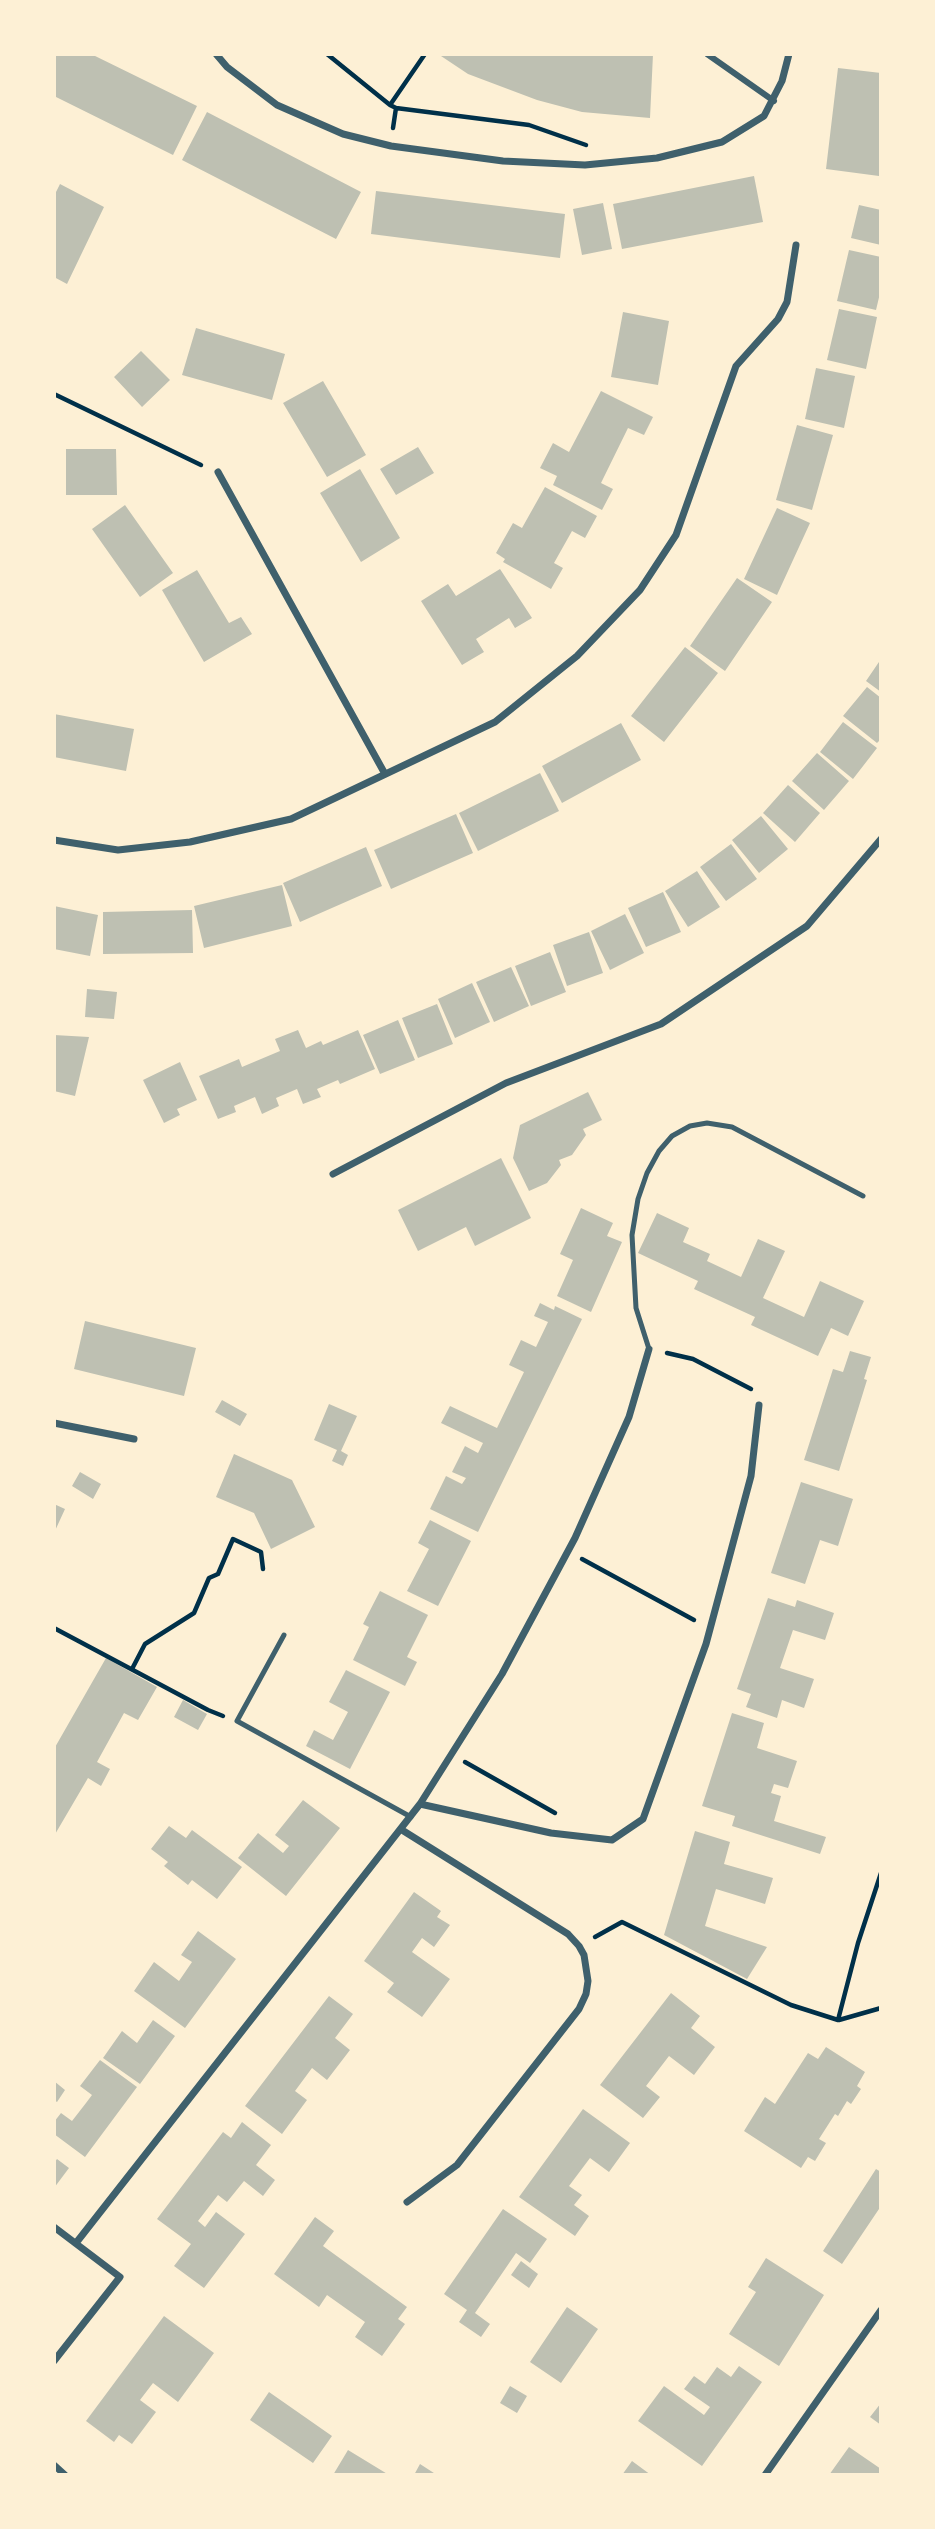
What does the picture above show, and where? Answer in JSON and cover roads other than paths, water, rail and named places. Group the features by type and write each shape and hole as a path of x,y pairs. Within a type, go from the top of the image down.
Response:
{"street":[{"path":"216,54 227,67 277,106 343,134 391,146 503,161 585,165 657,158 722,142 764,116 774,101 789,54"},
{"path":"707,54 774,101"},
{"path":"54,840 118,850 190,842 291,818 495,722 577,656 640,590 676,534 736,366 778,319 787,302 796,245"},
{"path":"218,472 386,774"},
{"path":"333,1174 506,1083 661,1024 807,926 881,839"},
{"path":"76,2243 402,1830 452,1755 502,1674 568,1552 629,1417 649,1349"},
{"path":"420,1804 551,1833 612,1840 643,1819 710,1629 751,1476 759,1405"},
{"path":"54,1423 134,1439"},
{"path":"402,1830 568,1934 584,1955 588,1981 579,2009 457,2165 407,2202"},
{"path":"54,2227 120,2277 54,2361"},
{"path":"765,2475 881,2310"},
{"path":"54,2465 65,2475"}],"lane":[{"path":"649,1349 636,1308 632,1235 646,1173 672,1136 690,1126 707,1124 732,1127 863,1196"},
{"path":"284,1634 237,1721 411,1818"}]}
